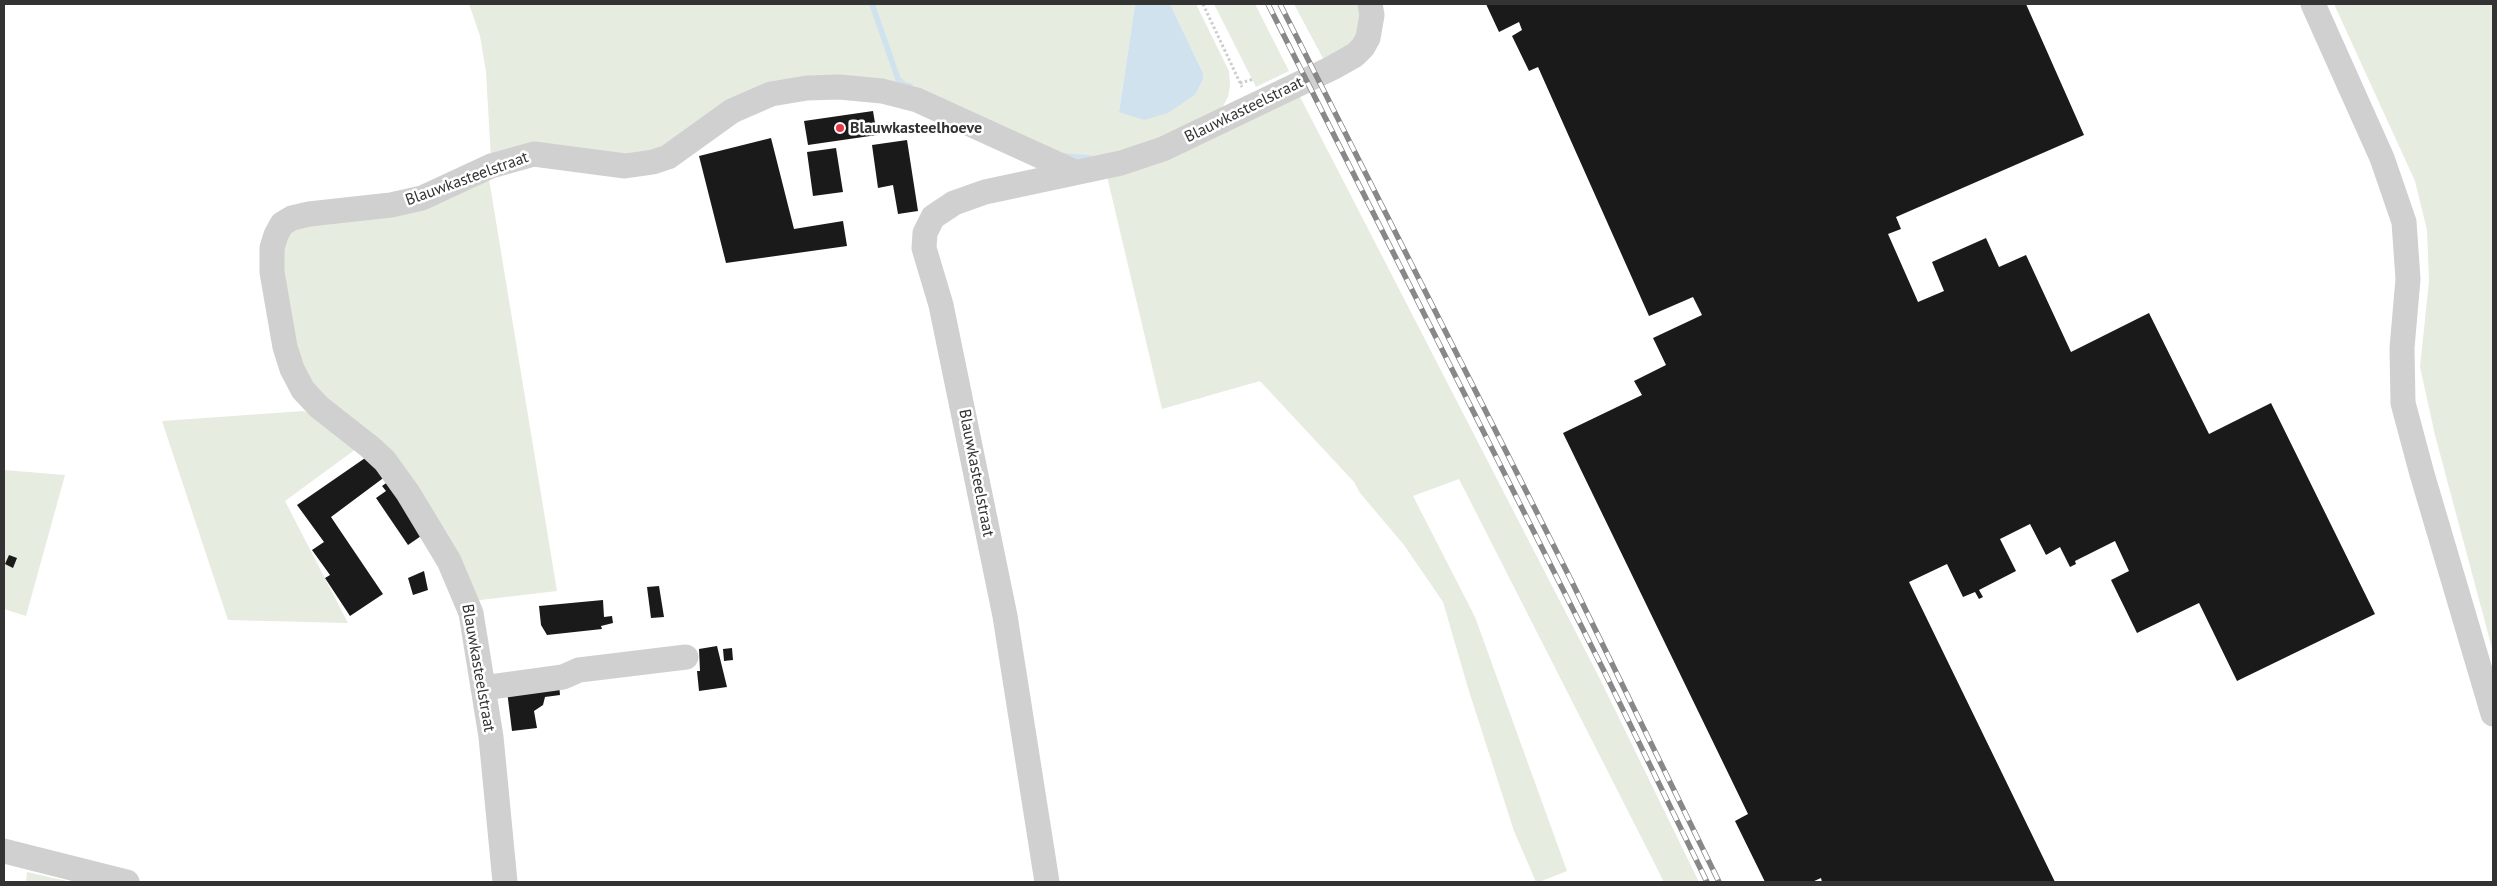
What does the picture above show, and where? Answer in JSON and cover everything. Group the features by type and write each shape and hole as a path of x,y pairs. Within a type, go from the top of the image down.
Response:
{"street":[{"name":"Blauwkasteelstraat","path":"1048,882 1003,606 941,305 924,248 925,233 933,217 954,203 984,192 1121,163 1163,149 1355,55 1368,38 1372,15 1370,4"},
{"path":"2313,4 2382,158 2404,222 2408,279 2402,348 2403,403 2493,714"},
{"name":"Blauwkasteelstraat","path":"506,882 490,738 471,613 453,570 429,526 385,461 318,407 303,390 292,369 285,347 272,272 272,248 282,224 292,218 310,214 391,205 422,198 491,166 534,154 625,166 652,162 668,157 732,111 771,94 807,88 882,91 917,100 1076,172"},
{"path":"483,688 563,677 579,670 686,657"},
{"path":"4,851 127,882"}],"path":[{"path":"1203,4 1252,107"},
{"path":"1240,83 1257,78"}],"shaded area":[{"path":"469,4 1135,4 1119,112 1168,112 1195,95 1203,80 1203,73 1170,4 1196,4 1229,71 1230,86 1228,97 1223,106 1206,121 1079,167 826,81 645,160 491,159 486,72 480,36"},
{"path":"1214,4 1255,4 1289,71 1256,87"},
{"path":"1294,4 1365,4 1357,41 1325,62"},
{"path":"2334,4 2493,4 2493,652 2435,435 2420,367 2429,281 2427,230 2415,181"},
{"path":"1297,91 1600,679 1699,882 1664,882 1459,479 1413,496 1475,617 1567,871 1539,882 1536,882 1514,831 1468,688 1443,602 1404,545 1360,493 1354,482 1260,381 1162,409 1106,172"},
{"path":"488,173 557,591 472,601 465,580 309,389 277,272 291,223"},
{"path":"304,411 323,420 360,446 285,501 348,623 228,620 162,421"},
{"path":"4,470 65,475 26,616 4,609"},
{"path":"27,872 71,882 26,882"}],"water":[{"path":"1135,4 1170,4 1203,73 1203,80 1195,95 1168,113 1144,120 1119,112"}],"building":[{"path":"1486,4 2026,4 2084,135 1896,217 1901,229 1888,234 1918,302 1944,291 1932,262 1986,238 1999,267 2026,255 2071,352 2149,313 2209,434 2271,403 2375,614 2237,681 2199,603 2137,633 2111,580 2129,571 2115,541 2075,561 2076,564 2070,567 2060,547 2046,555 2030,524 2000,539 2016,571 1979,590 1983,597 1979,599 1975,592 1963,597 1947,564 1909,582 2055,882 1822,882 1821,878 1812,882 1765,882 1735,821 1748,814 1563,433 1642,395 1634,381 1666,365 1653,338 1702,315 1693,297 1649,316 1538,67 1529,71 1512,36 1522,30 1519,22 1499,32"},
{"name":"Blauwkasteelhoeve","path":"873,111 877,135 808,145 804,121"},
{"path":"771,138 794,229 843,221 847,246 726,263 699,156"},
{"path":"907,140 918,211 898,214 893,185 878,188 872,145"},
{"path":"836,148 843,192 813,196 807,152"},
{"path":"368,456 386,476 331,517 383,594 350,616 325,578 330,575 312,550 324,542 297,505"},
{"path":"389,481 424,534 408,545 376,498 386,491 382,486"},
{"path":"9,555 17,558 13,568 5,564"},
{"path":"424,571 428,590 413,595 408,578"},
{"path":"659,586 664,617 651,618 647,587"},
{"path":"603,600 604,617 612,616 613,623 601,626 602,629 547,635 541,625 539,606"},
{"path":"717,646 727,687 699,691 697,671 700,671 699,649"},
{"path":"732,648 733,660 724,661 723,649"},
{"path":"559,684 560,695 545,697 543,705 534,711 537,728 512,731 507,691"}],"waterway":[{"path":"872,4 898,79 905,85 910,86"},
{"path":"1064,156 1090,158"}],"railway":[{"path":"1268,4 1605,673 1707,882"},
{"path":"1280,4 1571,580 1719,882"}],"place":[{"name":"Blauwkasteelhoeve","path":"840,128"}]}
